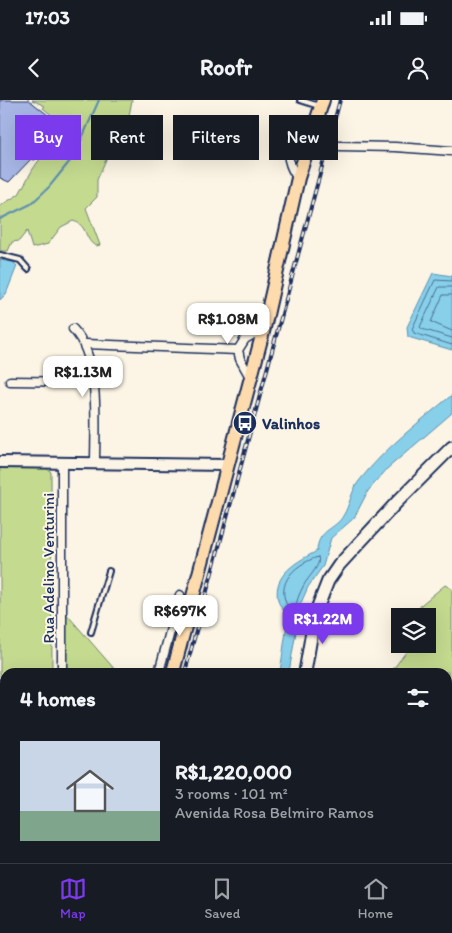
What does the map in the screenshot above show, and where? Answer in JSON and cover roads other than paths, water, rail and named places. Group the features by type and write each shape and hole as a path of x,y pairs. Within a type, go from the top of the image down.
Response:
{"main road":[{"path":"174,668 264,328 298,178 322,104"},
{"path":"307,668 315,614 328,581 339,565 397,502 452,447"}],"street":[{"path":"339,146 395,146 452,151"},
{"path":"290,160 292,172 298,178"},
{"path":"251,379 240,359 238,350 245,339 264,328"},
{"path":"73,329 85,344 93,382 95,463"},
{"path":"85,344 238,350"},
{"path":"10,381 93,382"},
{"path":"0,462 227,465"},
{"name":"Rua Adelino Venturini","path":"62,463 62,668"},
{"path":"160,668 180,595"}],"lane":[{"path":"300,100 322,104"},
{"path":"0,255 20,260 28,269"},
{"path":"91,632 109,571"}],"water":[{"path":"0,260 13,262 17,266 6,294 0,300"},
{"path":"433,273 452,276 452,350 408,337 407,327"},
{"path":"452,395 452,413 388,468 368,491 354,518 331,538 323,566 308,587 301,603 290,668 281,668 288,617 278,600 277,591 279,583 295,564 317,551 320,538 340,521 356,485 380,457 403,435"}],"waterway":[{"path":"0,219 31,204 49,187 74,156 99,100"}],"railway":[{"path":"186,668 340,100"}],"place":[{"name":"Valinhos","path":"245,423"}]}
